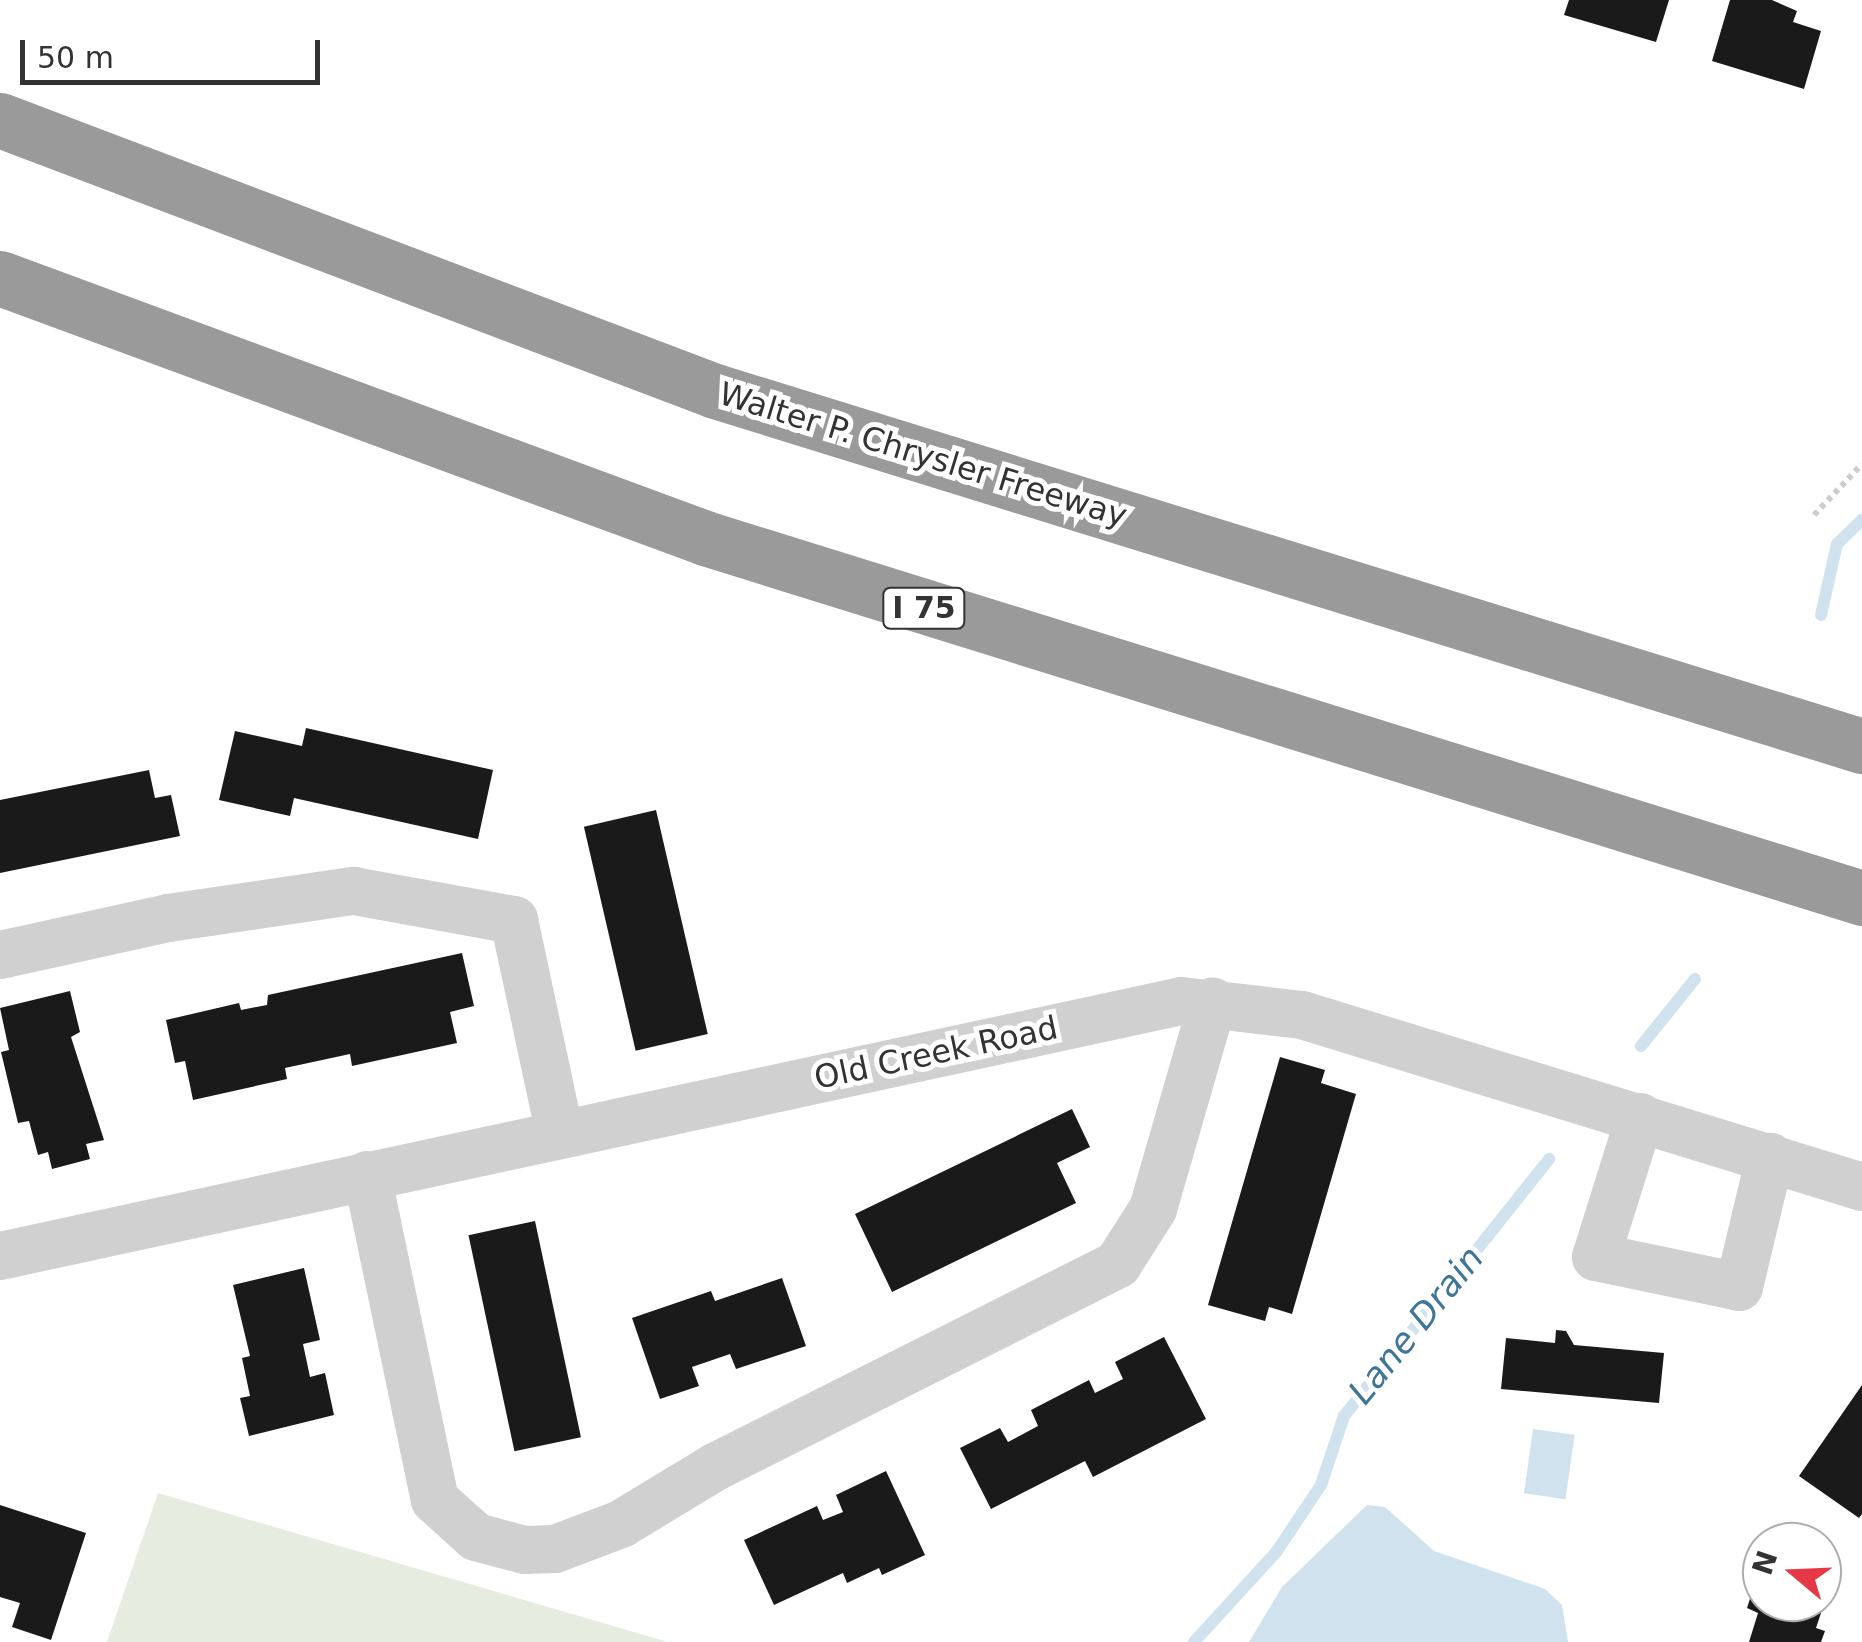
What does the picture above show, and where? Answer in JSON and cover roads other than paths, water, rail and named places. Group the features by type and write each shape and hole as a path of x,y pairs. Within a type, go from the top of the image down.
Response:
{"highway":[{"name":"Walter P. Chrysler Freeway","path":"0,120 715,391 1862,746"},
{"name":"I 75","path":"0,278 705,538 1862,898"}],"street":[{"path":"0,955 168,918 354,891 514,920 560,1134"},
{"path":"366,1175 435,1500 476,1537 525,1550 555,1548 622,1524 715,1467 1118,1264 1153,1208 1214,1002"},
{"name":"Old Creek Road","path":"0,1256 1133,1010 1214,1002 1302,1015 1862,1186"},
{"path":"1640,1117 1596,1257 1739,1286 1770,1157"}],"water":[{"path":"1533,1429 1575,1435 1566,1499 1524,1493"},
{"path":"1367,1505 1385,1507 1434,1551 1545,1589 1562,1605 1568,1642 1249,1642 1282,1587"}],"waterway":[{"name":"Lane Drain","path":"1821,615 1837,544 1862,520"},
{"name":"Lane Drain","path":"1641,1046 1695,979"},
{"name":"Lane Drain","path":"1194,1642 1277,1551 1321,1485 1344,1416 1549,1159"}]}
